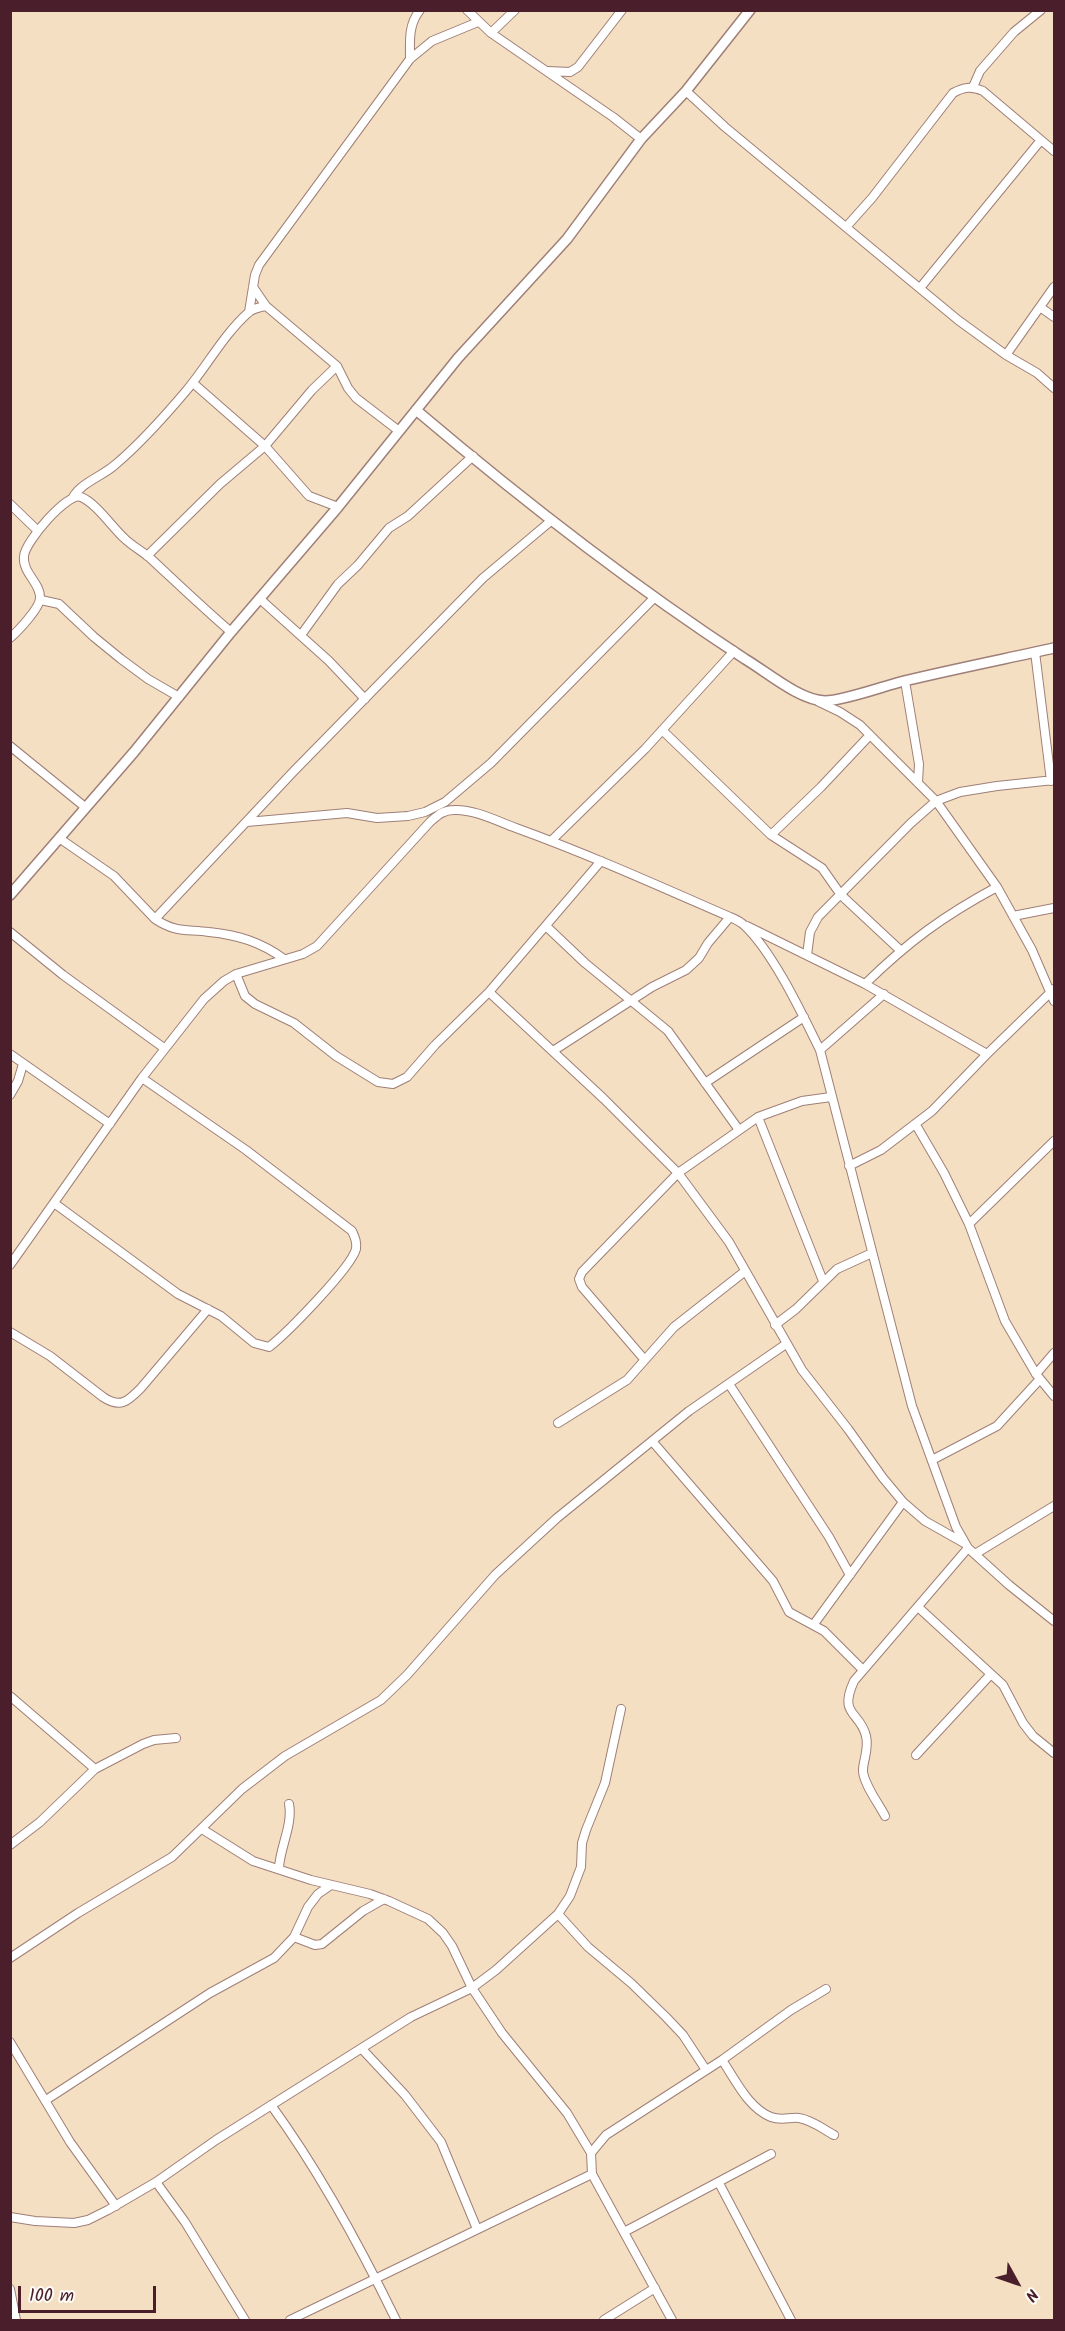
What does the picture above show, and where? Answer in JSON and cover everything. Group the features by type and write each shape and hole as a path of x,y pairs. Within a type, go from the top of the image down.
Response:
{"street":[{"path":"410,59 410,33 415,16 420,10"},
{"path":"467,10 490,33 641,139"},
{"path":"490,33 515,10"},
{"path":"547,71 570,72 578,68 622,10"},
{"path":"973,87 980,71 1014,32 1041,10"},
{"path":"10,895 338,507 458,358 567,239 641,139 686,91 747,12"},
{"path":"10,638 38,607 41,600 40,592 25,567 24,555 38,531 77,491 106,473 158,424 249,312 259,266 410,59 432,40 478,22"},
{"path":"847,226 872,198 953,93 962,88 973,87 983,91 1054,151"},
{"path":"686,91 725,127 958,320 1006,355 1036,373 1054,388"},
{"path":"920,288 1041,140"},
{"path":"253,286 266,306 337,366 356,398 399,431"},
{"path":"1006,355 1054,286"},
{"path":"249,312 266,306"},
{"path":"1040,307 1054,317"},
{"path":"147,556 220,484 265,447 312,390 337,366"},
{"path":"193,382 265,447 309,496 338,507"},
{"path":"416,410 552,520 655,597 794,690 840,711 860,725 936,801 997,887 1032,950 1053,995 987,1054 916,1125 881,1150 849,1166"},
{"path":"301,635 338,584 358,566 389,528 408,516 473,456"},
{"path":"73,497 80,496 89,502 125,539 231,632"},
{"path":"10,504 38,531"},
{"path":"155,919 483,578 552,520"},
{"path":"247,822 347,813 377,818 408,816 425,812 445,802 491,763 655,597"},
{"path":"260,599 329,661 365,699"},
{"path":"41,600 59,604 121,659 148,679 179,697"},
{"path":"813,699 827,701 1054,648"},
{"path":"551,841 599,796 734,651"},
{"path":"807,955 810,932 827,907 936,801 960,792 1053,781 1035,652"},
{"path":"905,681 919,764 918,783"},
{"path":"662,730 771,835 822,868 841,895 900,950"},
{"path":"771,835 822,787 870,735"},
{"path":"10,746 85,807"},
{"path":"10,1265 142,1078 204,999 224,981 236,974 303,954 317,946 441,812 467,811 551,841 730,917 884,994 987,1054"},
{"path":"59,838 114,876 155,919 174,930 216,932 256,941 284,959"},
{"path":"236,974 245,996 255,1004 294,1023 336,1056 378,1082 393,1084 407,1077 435,1045 489,992 601,861"},
{"path":"865,984 900,950 934,924 997,887"},
{"path":"1013,916 1054,908"},
{"path":"553,1051 630,1000 686,970 699,958 708,943 730,917"},
{"path":"744,925 769,957 804,1017 820,1050 912,1406 956,1527 967,1546"},
{"path":"546,926 585,963 668,1031 740,1130"},
{"path":"10,932 63,975 165,1048"},
{"path":"489,992 678,1173 729,1242 744,1272 802,1370 903,1502 925,1521 967,1546 1009,1585 1054,1621"},
{"path":"820,1050 884,994"},
{"path":"705,1083 804,1017"},
{"path":"10,1054 110,1124"},
{"path":"10,1095 18,1081 23,1064"},
{"path":"54,1203 178,1294 221,1316 254,1343 269,1347 301,1317 355,1252 356,1240 352,1231 246,1150 142,1078"},
{"path":"644,1359 582,1287 579,1279 582,1272 678,1173 758,1117 802,1101 831,1097"},
{"path":"758,1117 823,1281"},
{"path":"916,1125 944,1173 969,1224 1005,1322 1038,1376 1054,1396"},
{"path":"969,1224 1054,1141"},
{"path":"775,1325 796,1309 837,1269 872,1253"},
{"path":"558,1423 627,1380 674,1327 744,1272"},
{"path":"10,1332 50,1356 103,1397 111,1402 120,1403 129,1400 141,1388 208,1309"},
{"path":"10,1958 78,1912 171,1857 242,1789 285,1756 381,1700 407,1675 495,1575 557,1518 689,1411 786,1344"},
{"path":"932,1460 997,1426 1054,1353"},
{"path":"729,1384 829,1538 850,1575"},
{"path":"652,1441 774,1581 789,1612 814,1624 863,1670"},
{"path":"814,1624 903,1502"},
{"path":"975,1554 1054,1506"},
{"path":"885,1816 864,1778 867,1738 851,1713 848,1701 854,1681 967,1546"},
{"path":"918,1607 1003,1685 1023,1723 1044,1746 1054,1753"},
{"path":"916,1755 991,1674"},
{"path":"10,1696 95,1769"},
{"path":"10,2217 74,2223 88,2220 116,2206 411,2017 472,1988 531,1940 558,1914 570,1896 581,1867 582,1843 605,1784 621,1709"},
{"path":"10,1845 40,1822 95,1769 143,1744 154,1740 177,1738"},
{"path":"1044,1746 1054,1741"},
{"path":"279,1868 280,1850 290,1821 290,1803"},
{"path":"202,1829 253,1861 384,1899 428,1919 443,1933 452,1946 472,1988 502,2033 567,2113 591,2153 592,2174 672,2320"},
{"path":"46,2100 210,1993 273,1958 294,1937 308,1907 318,1894 331,1885"},
{"path":"294,1937 315,1945 322,1944 355,1917 384,1899"},
{"path":"558,1914 588,1947 631,1983 666,2017 683,2035 706,2070"},
{"path":"591,2153 606,2135 722,2060 791,2010 826,1989"},
{"path":"10,2042 70,2142 116,2206"},
{"path":"362,2049 405,2096 441,2142 477,2229"},
{"path":"722,2060 746,2096 761,2112 772,2118 798,2118 809,2121 834,2135"},
{"path":"271,2105 299,2143 376,2278 396,2320"},
{"path":"624,2232 771,2154"},
{"path":"290,2320 592,2174"},
{"path":"156,2182 185,2222 245,2320"},
{"path":"719,2183 791,2320"},
{"path":"604,2320 656,2288"},
{"path":"10,2289 16,2320"}]}
